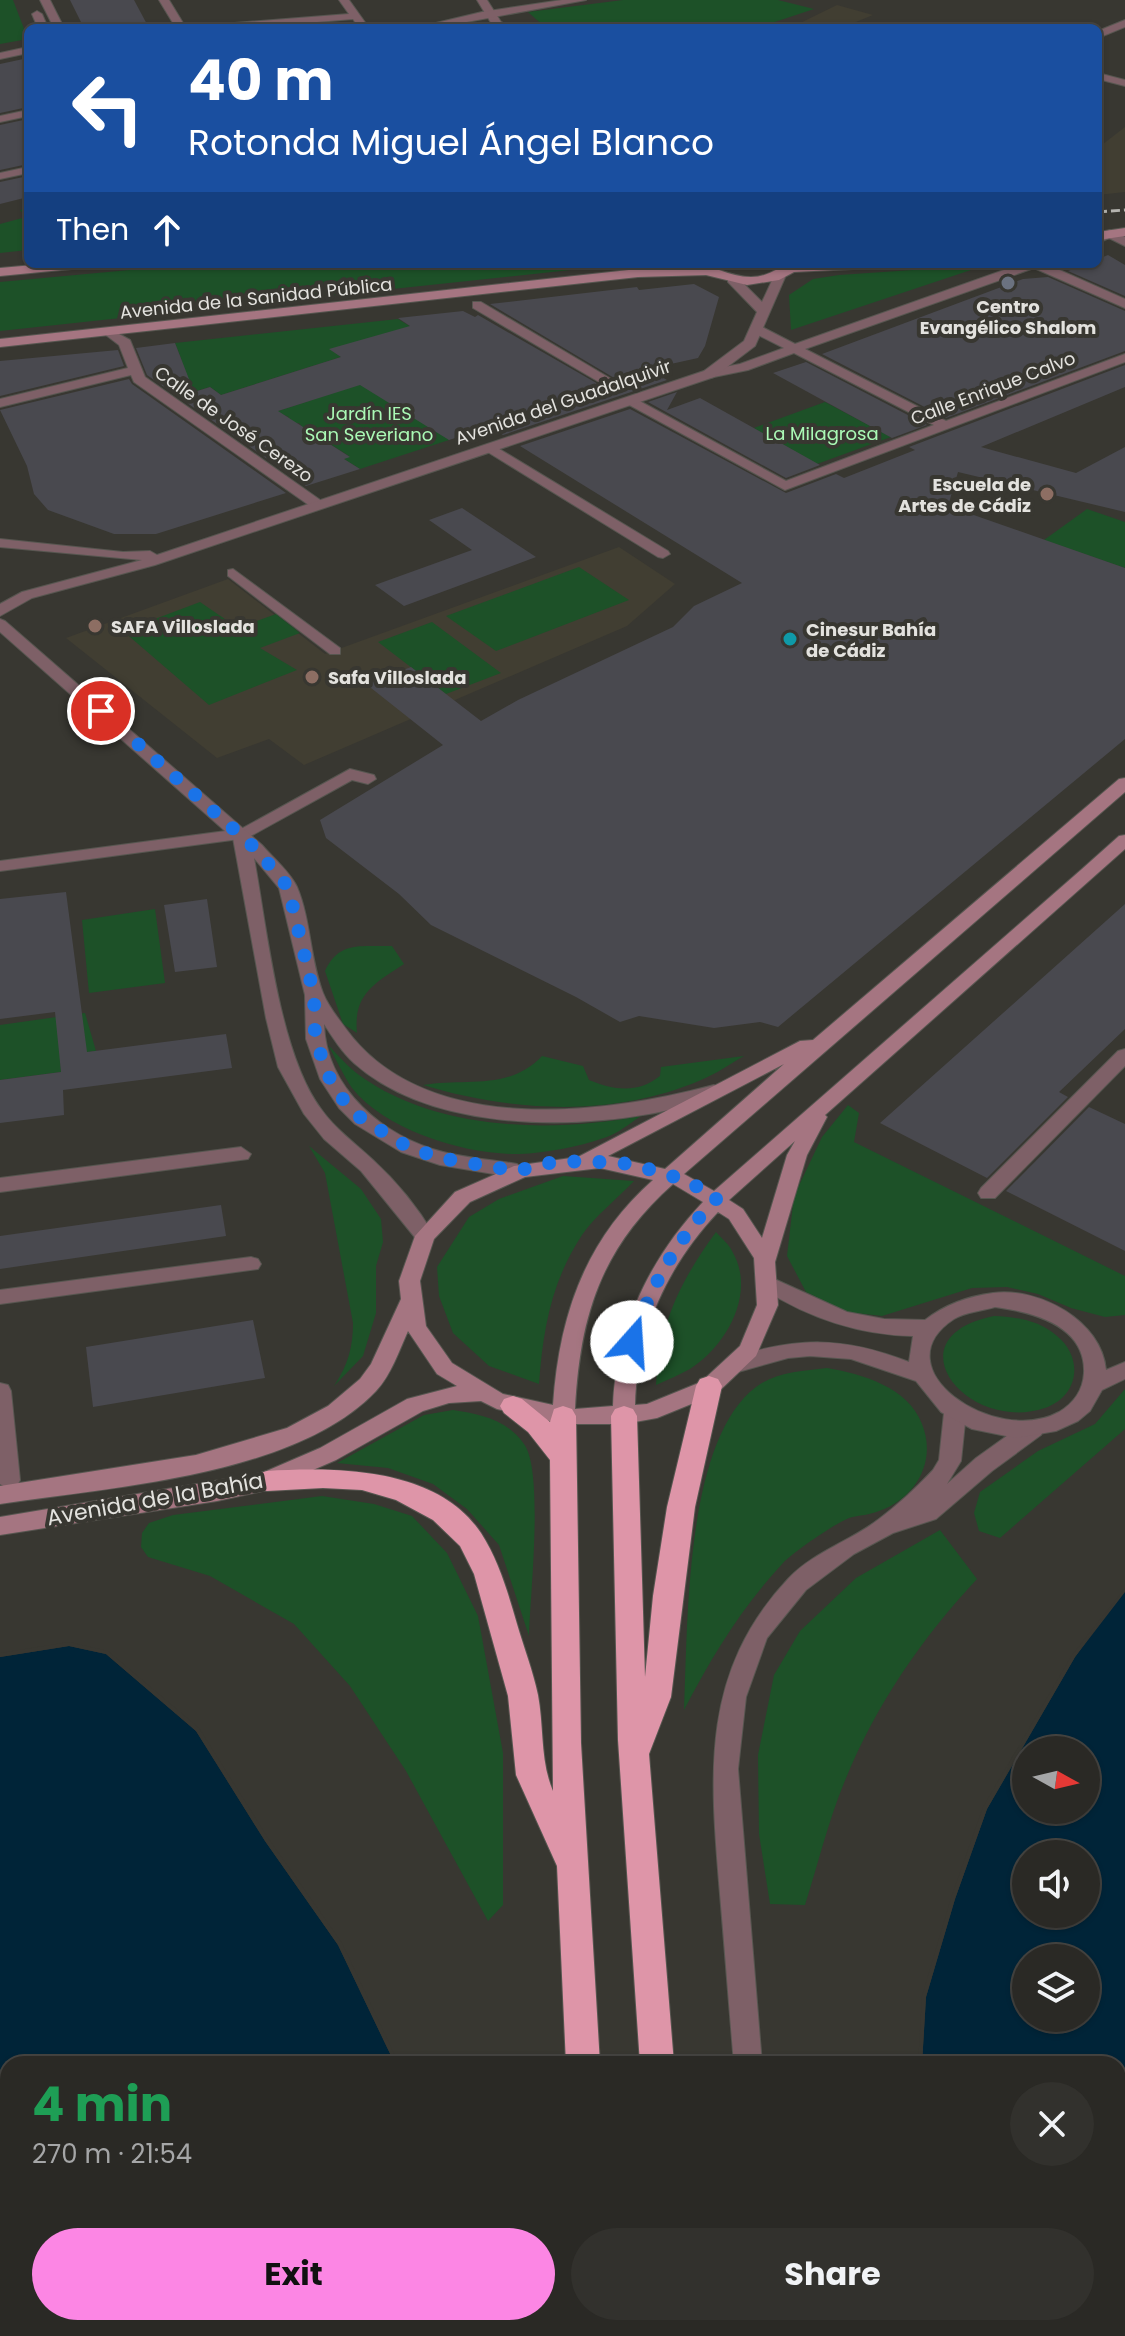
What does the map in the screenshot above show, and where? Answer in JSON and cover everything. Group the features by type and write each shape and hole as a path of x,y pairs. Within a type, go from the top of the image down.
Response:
{"highway":[{"path":"636,1758 656,1697 681,1507 709,1386"},
{"path":"513,1406 537,1425 562,1456"},
{"path":"563,1416 564,1693 582,2056"},
{"path":"624,1416 641,1902 656,2056"},
{"path":"267,1481 323,1478 362,1480 404,1492 443,1512 470,1539 492,1586 525,1702 531,1775 571,1869"}],"main road":[{"path":"1102,236 1125,232"},
{"path":"0,272 41,268"},
{"name":"Avenida de la Sanidad Pública","path":"0,343 638,273 702,268 732,279"},
{"path":"732,279 789,269"},
{"path":"563,1416 567,1355 588,1281 626,1218 670,1174 1125,783"},
{"path":"624,1416 624,1387 632,1342 646,1300 683,1238 717,1198 1125,840"},
{"path":"583,1161 832,1033"},
{"path":"766,1260 797,1155 825,1104"},
{"path":"583,1161 631,1164 670,1174 717,1198 743,1220 766,1260 770,1299 757,1339 738,1364 709,1386 668,1405 624,1416 563,1416 513,1406 483,1393 437,1359 418,1331 409,1304 409,1269 424,1235 456,1201 487,1182 517,1171 548,1163 583,1161"},
{"name":"Avenida de la Bahía","path":"4,1487 204,1462 263,1446 308,1428 341,1408 368,1385 409,1304"},
{"name":"Avenida de la Bahía","path":"0,1526 217,1492 267,1481 328,1454 415,1405 449,1395 483,1393"}],"street":[{"path":"45,0 57,24"},
{"path":"164,0 179,24"},
{"path":"344,0 360,22"},
{"path":"482,0 497,24"},
{"path":"439,24 581,0"},
{"path":"37,14 41,24"},
{"path":"310,24 360,22"},
{"path":"1102,33 1125,23"},
{"path":"0,56 24,51"},
{"path":"1102,77 1125,83"},
{"path":"0,119 24,114"},
{"path":"0,176 24,171"},
{"path":"1102,236 1125,242"},
{"path":"709,374 743,367 1023,268"},
{"path":"1043,268 1125,304"},
{"name":"Avenida del Guadalquivir","path":"0,613 74,585 709,374 738,355 758,330 763,311 789,269"},
{"path":"732,279 763,311"},
{"path":"477,305 616,386"},
{"path":"758,330 946,426"},
{"name":"Calle de José Cerezo","path":"108,332 125,343 139,379 318,505"},
{"name":"Calle Enrique Calvo","path":"629,401 785,486 1125,358"},
{"path":"0,403 134,370"},
{"path":"491,448 663,554"},
{"path":"0,543 123,556 174,553"},
{"path":"233,573 335,651"},
{"path":"0,624 241,834 288,887 314,995 315,1039 330,1079 346,1104 362,1119 408,1147 440,1158 517,1171"},
{"path":"0,866 241,834 350,774 368,779"},
{"path":"241,834 275,1018 288,1067 311,1110 331,1134 368,1166 424,1235"},
{"path":"314,995 344,1040 363,1060 396,1082 436,1098 482,1110 561,1116 599,1114 652,1107 714,1091"},
{"path":"988,1193 1125,1055"},
{"path":"0,1185 241,1154"},
{"path":"0,1297 251,1264"},
{"path":"770,1284 807,1306 857,1324 927,1328"},
{"path":"995,1300 1023,1303 1050,1312 1073,1327 1088,1344 1096,1364 1096,1384 1089,1400 1075,1413 1056,1423 1033,1429 1007,1429 980,1424 955,1413 934,1395 921,1375 917,1358 919,1342 927,1328 944,1313 968,1303 995,1300"},
{"path":"738,1364 775,1351 823,1347 854,1351 921,1375"},
{"path":"1096,1384 1125,1370"},
{"path":"0,1391 4,1487"},
{"path":"747,2056 732,1896 725,1769 734,1697 757,1634 798,1583 846,1548 888,1525 926,1493 950,1461 955,1413"},
{"path":"888,1525 916,1521 931,1513 945,1503 974,1472 1033,1429"}],"shaded area":[{"path":"837,5 873,15 851,24 798,24"},
{"path":"1125,127 1125,192 1102,195 1102,145"},
{"name":"Safa Villoslada","path":"619,547 675,584 627,626 304,765 269,739 217,758 66,638 228,579 325,654"}],"green space":[{"path":"0,0 13,0 24,29 24,40 0,44"},
{"path":"623,0 778,0 814,9 769,24 542,24 528,12"},
{"path":"24,218 24,250 0,253 0,224"},
{"path":"151,268 589,268 0,331 0,282"},
{"path":"977,268 791,330 789,295 813,279"},
{"path":"398,319 421,333 330,349 341,357 221,395 210,387 186,394 182,361 175,343"},
{"name":"Jardín IES San Severiano","path":"373,380 449,440 360,469 344,459 349,456 313,433 308,434 299,423 293,424 285,419 289,417 275,412"},
{"name":"La Milagrosa","path":"825,402 891,437 817,464 754,428"},
{"path":"1087,509 1125,522 1125,568 1044,540"},
{"path":"579,567 629,600 496,651 446,616"},
{"path":"200,602 238,628 276,614 300,633 260,648 297,670 209,705 123,631"},
{"path":"432,622 501,673 446,694 378,642"},
{"path":"155,909 165,983 89,993 82,920"},
{"path":"392,946 404,964 375,984 362,999 357,1033 343,1024 325,971 337,954 352,947"},
{"path":"85,1013 96,1051 60,1055 61,1072 0,1080 0,1025"},
{"path":"328,1045 355,1072 390,1094 458,1117 495,1123 570,1125 641,1116 609,1136 551,1151 498,1153 452,1145 406,1128 367,1103 352,1088"},
{"path":"542,1056 583,1066 589,1080 607,1086 634,1088 660,1076 661,1067 744,1056 707,1078 667,1092 633,1101 598,1105 562,1107 492,1101 423,1085 501,1079 529,1067"},
{"path":"848,1105 859,1113 854,1142 1125,1276 1125,1315 1105,1317 1007,1287 972,1288 882,1316 847,1312 806,1292 787,1256 794,1196 822,1137"},
{"path":"309,1146 361,1189 381,1219 383,1242 376,1266 376,1313 363,1356 334,1386 349,1356 353,1323 325,1173"},
{"path":"563,1176 634,1181 587,1228 571,1253 550,1307 539,1384 489,1366 453,1333 439,1296 437,1267 469,1217 499,1199"},
{"path":"716,1232 731,1248 739,1267 741,1284 734,1317 726,1333 703,1359 690,1369 656,1385 662,1342 674,1304"},
{"path":"994,1316 1035,1323 1066,1345 1074,1365 1074,1376 1065,1395 1045,1408 1016,1412 989,1408 967,1396 951,1380 943,1361 947,1343 963,1327"},
{"path":"827,1368 882,1384 906,1400 922,1424 926,1438 925,1464 920,1476 913,1488 892,1505 842,1521 783,1563 729,1633 684,1710 694,1538 715,1449 732,1413 756,1387 781,1375"},
{"path":"1125,1389 1125,1429 1000,1538 979,1531 974,1513 980,1492 1038,1451 1095,1424"},
{"path":"453,1410 483,1416 502,1424 524,1444 530,1458 535,1506 529,1636 499,1545 467,1509 433,1484 388,1468 337,1463 424,1415"},
{"path":"322,1496 374,1504 412,1516 447,1553 478,1616 503,1753 503,1905 488,1921 406,1771 350,1686 294,1624 210,1576 148,1557 141,1547 142,1533 149,1523 173,1515"},
{"path":"940,1530 977,1579 918,1650 870,1727 838,1798 805,1905 770,1904 759,1834 758,1755 774,1675 800,1631 856,1578"}],"water":[{"path":"1125,1592 1125,2056 922,2056 926,1997 955,1899 987,1809 1012,1766 1012,1824 1100,1824 1100,1736 1029,1736 1075,1657"},
{"path":"69,1646 106,1654 196,1731 265,1841 338,1945 391,2056 0,2056 0,1657"}],"pier":[{"path":"1125,1588 1075,1657 1029,1736 1025,1736 1072,1655"},
{"path":"69,1642 108,1651 199,1728 268,1838 342,1943 395,2056 391,2056 338,1945 265,1841 196,1731 106,1654 69,1646 0,1657 0,1653"},
{"path":"1012,1757 1012,1766 987,1809 955,1899 926,1997 922,2056 918,2056 922,1996 951,1898 983,1807"}],"building":[{"path":"70,0 134,0 147,24 82,24"},
{"path":"24,59 24,108 0,113 0,64"},
{"path":"24,120 24,165 0,170 0,125"},
{"path":"24,177 24,198 0,204 0,182"},
{"path":"1108,255 1125,265 1125,296 1068,271 1102,268 1102,257"},
{"path":"1048,277 1125,311 1125,351 946,418 822,354 1023,279"},
{"path":"694,284 719,297 705,346 698,358 648,369 667,380 503,435 489,427 449,440 360,385 278,411 350,457 344,459 360,469 306,486 147,375 136,348 175,343 194,392 210,387 221,395 341,357 329,349 410,326 398,318 463,311 475,317 478,315 612,392 626,385 490,304 637,287 639,290"},
{"path":"118,350 124,366 0,396 0,361"},
{"path":"806,362 927,425 892,438 773,373"},
{"path":"1125,365 1125,387 981,447 1076,473 1125,447 1125,512 958,472 948,506 1125,568 1125,739 778,1027 760,1022 714,1028 639,1016 620,1022 431,925 399,894 326,838 320,820 443,745 366,684 411,667 481,721 518,700 673,627 694,606 742,583 520,446 630,409 786,493 836,474 844,478 915,450 909,447"},
{"path":"129,379 286,493 156,534 114,534 48,510 34,494 27,466 0,410"},
{"path":"677,392 667,410 700,398 820,465 786,478 648,402"},
{"path":"462,508 536,557 404,606 375,585 472,550 429,520"},
{"path":"66,892 87,1052 226,1034 232,1068 63,1090 64,1115 0,1123 0,1080 61,1072 55,1012 0,1019 0,899"},
{"path":"207,899 217,967 175,972 164,905"},
{"path":"1125,904 1125,1029 1059,1092 1068,1097 987,1178 880,1123"},
{"path":"1089,1107 1125,1124 1125,1251 1006,1191"},
{"path":"221,1205 226,1236 0,1269 0,1236"},
{"path":"253,1320 265,1378 93,1407 86,1347"}],"railway":[{"path":"1102,212 1125,210"}],"place":[{"name":"Centro Evangélico Shalom","path":"1008,283"},
{"name":"Escuela de Artes de Cádiz","path":"1047,494"},
{"name":"SAFA Villoslada","path":"95,626"},
{"name":"Cinesur Bahía de Cádiz","path":"790,639"},
{"name":"Safa Villoslada","path":"312,677"}],"route":[{"path":"101,711 256,849 288,887 314,995 315,1039 330,1079 346,1104 362,1119 408,1147 440,1158 517,1171 548,1163 600,1161 631,1164 685,1180 717,1198 701,1214 666,1263 646,1300 632,1342"}]}
